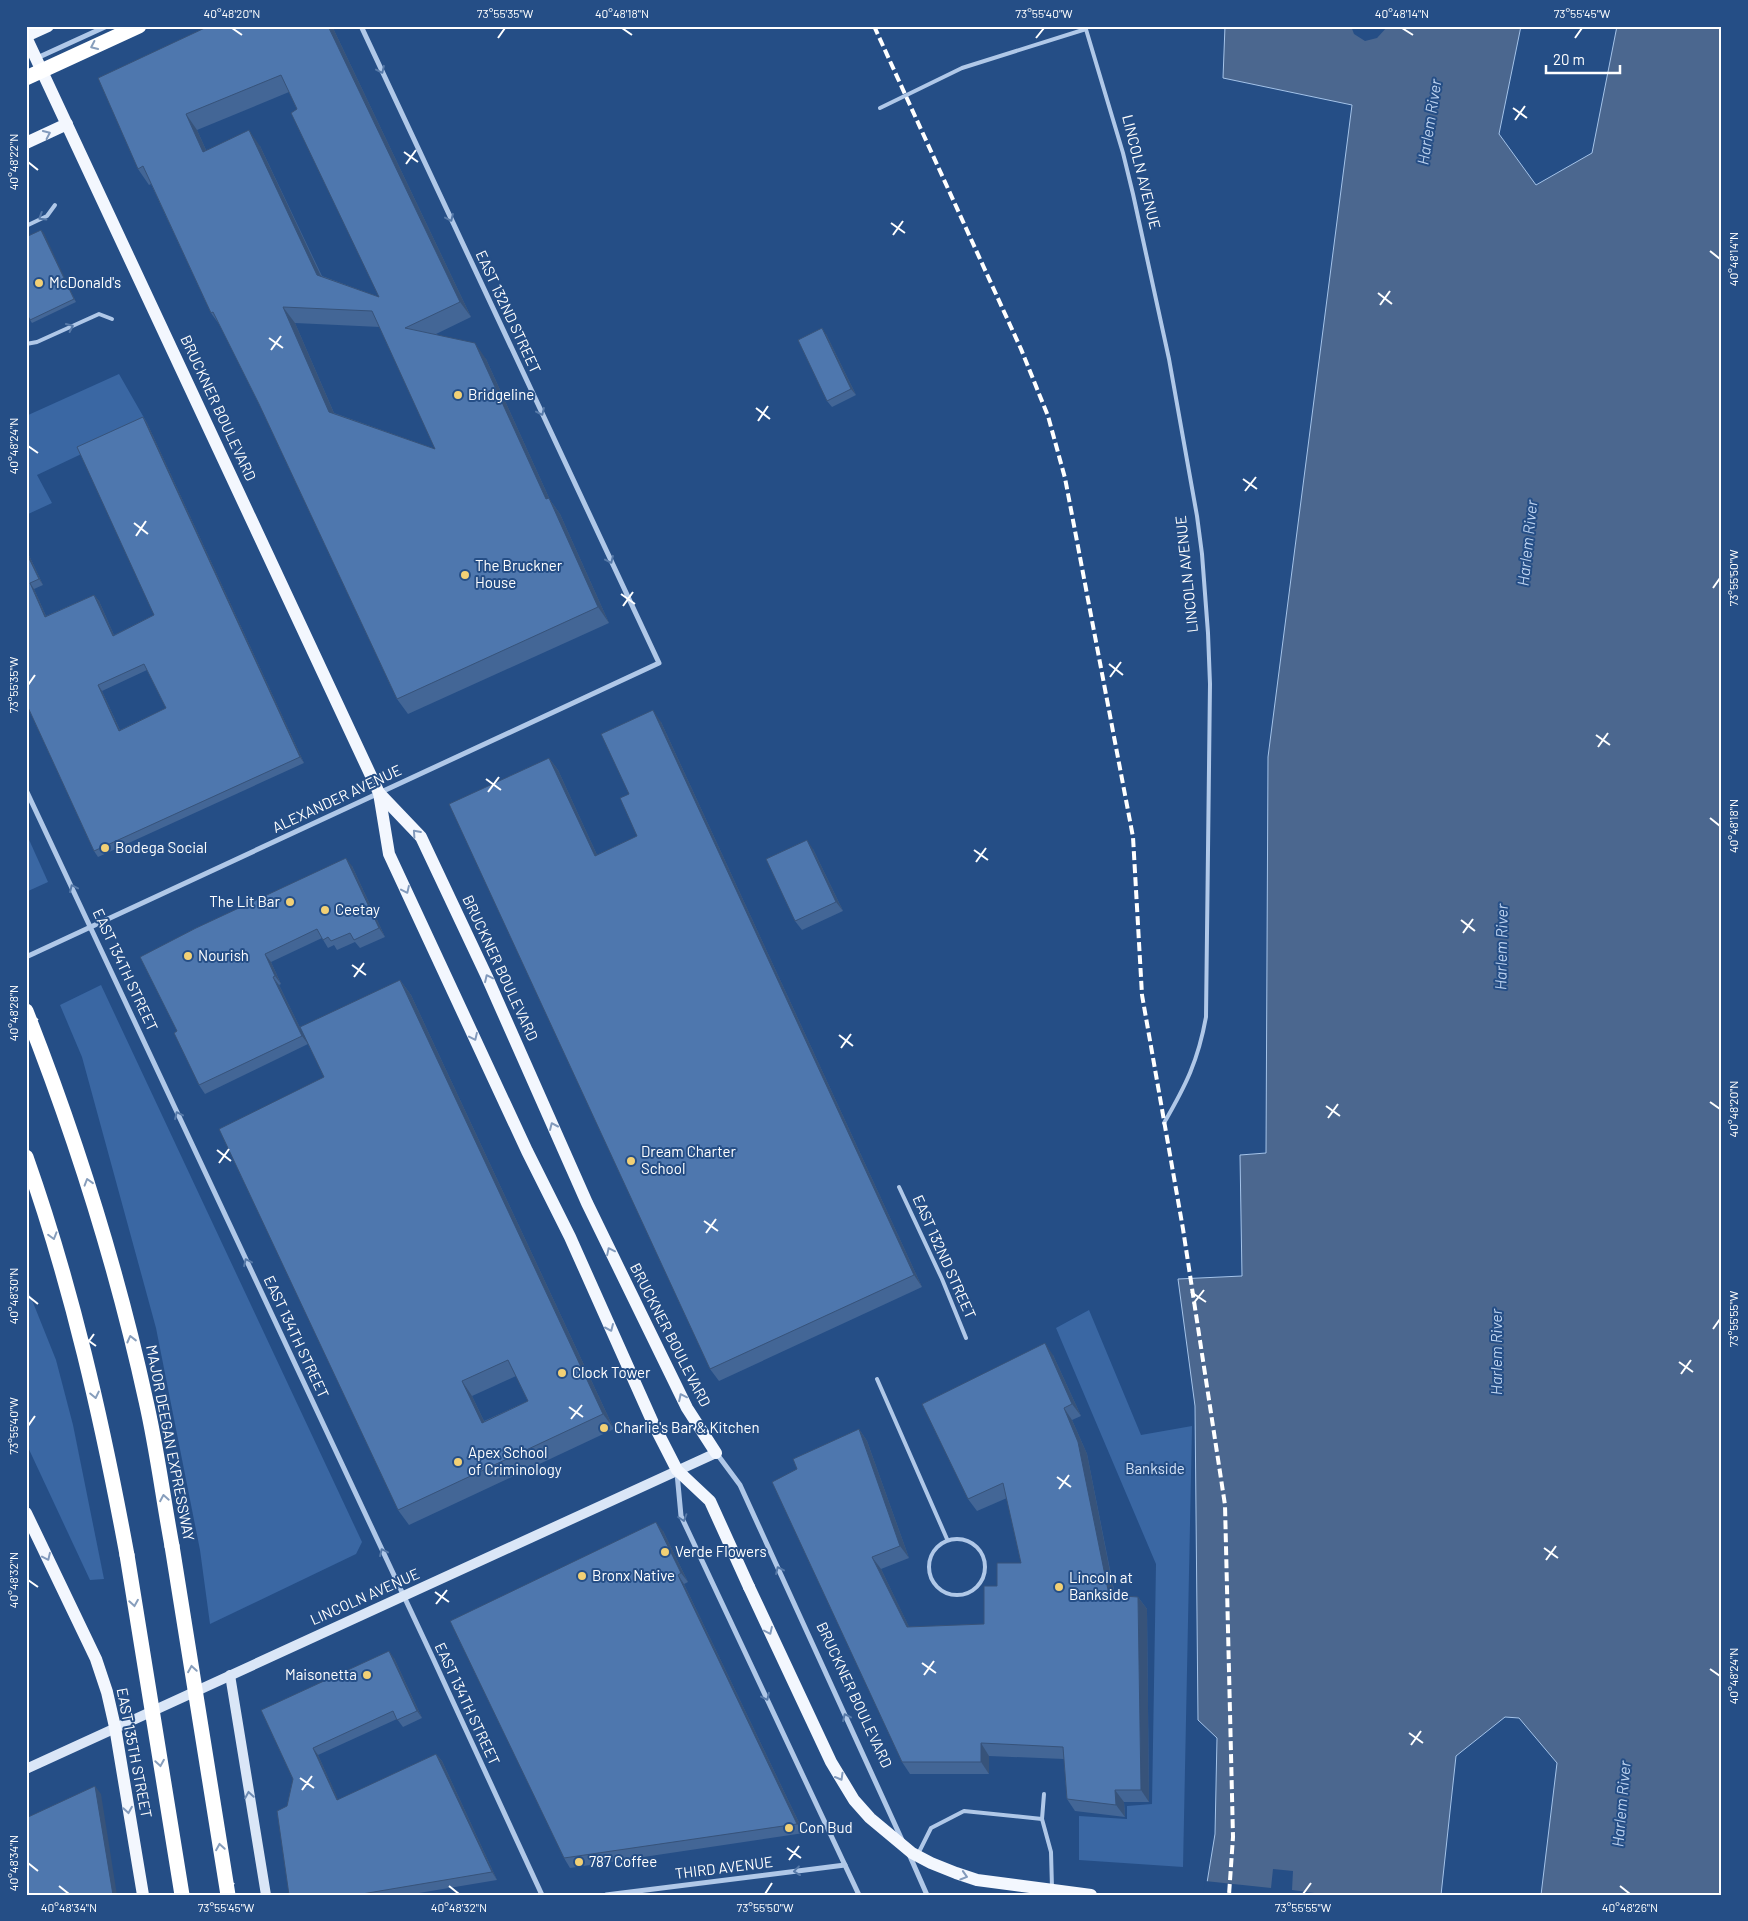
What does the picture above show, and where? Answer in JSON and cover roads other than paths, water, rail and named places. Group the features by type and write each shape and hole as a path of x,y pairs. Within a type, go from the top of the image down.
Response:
{"highway":[{"path":"26,78 139,26"},
{"name":"MAJOR DEEGAN EXPRESSWAY","path":"26,1011 75,1140 88,1181 125,1313 146,1402 172,1546 228,1895"},
{"path":"26,1157 44,1209 70,1297 93,1385 112,1471 182,1895"}],"main road":[{"path":"26,36 48,26"},
{"name":"BRUCKNER BOULEVARD","path":"26,36 379,793 389,854 527,1151 570,1237 653,1423 677,1470"},
{"path":"26,144 67,124"},
{"name":"BRUCKNER BOULEVARD","path":"379,793 421,837 487,977 592,1212 687,1408 716,1453"},
{"name":"LINCOLN AVENUE","path":"26,1769 716,1453"},
{"path":"677,1470 710,1501 831,1762 854,1800 870,1818 912,1853 956,1873 977,1880 1091,1895"},
{"name":"EAST 135TH STREET","path":"26,1513 96,1660 107,1692 115,1727 143,1895"},
{"path":"230,1675 266,1895"}],"street":[{"path":"36,58 107,26"},
{"name":"EAST 132ND STREET","path":"361,26 658,663"},
{"name":"ALEXANDER AVENUE","path":"26,957 658,663"},
{"name":"EAST 134TH STREET","path":"26,790 542,1895"},
{"name":"BRUCKNER BOULEVARD","path":"716,1453 740,1485 927,1895"},
{"name":"BRUCKNER BOULEVARD","path":"677,1470 681,1516 858,1895"},
{"name":"THIRD AVENUE","path":"606,1895 845,1865"}],"lane":[{"path":"880,108 962,68 1085,28"},
{"name":"LINCOLN AVENUE","path":"1085,28 1129,178 1169,359 1197,516 1206,591 1210,684 1206,1017 1196,1061 1164,1123"},
{"path":"26,226 47,216 55,205"},
{"path":"26,344 37,342 99,314 112,319"},
{"name":"EAST 132ND STREET","path":"899,1187 942,1279 966,1338"},
{"path":"876,1379 947,1540"},
{"path":"957,1538 974,1544 981,1551 985,1560 985,1570 982,1579 977,1587 969,1593 950,1595 941,1591 930,1577 929,1559 933,1550 947,1540 957,1538"},
{"path":"1044,1794 1042,1819 1051,1852 1052,1895"},
{"path":"913,1863 931,1828 964,1811 1042,1819"}],"water":[{"name":"Harlem River","path":"1225,26 1521,26 1499,134 1536,185 1592,153 1617,26 1722,26 1722,1895 1541,1895 1557,1763 1519,1718 1505,1717 1456,1756 1441,1895 1205,1895 1215,1834 1217,1738 1198,1720 1195,1406 1178,1279 1242,1276 1240,1155 1266,1153 1268,757 1352,105 1223,78"}],"railway":[{"path":"874,26 1021,349 1048,416 1065,478 1133,837 1142,995 1183,1229 1225,1505 1233,1837 1229,1895"}],"place":[{"name":"McDonald's","path":"39,283"},
{"name":"Bridgeline","path":"458,395"},
{"name":"The Bruckner House","path":"465,575"},
{"name":"Bodega Social","path":"105,848"},
{"name":"The Lit Bar","path":"290,902"},
{"name":"Ceetay","path":"325,910"},
{"name":"Nourish","path":"188,956"},
{"name":"Dream Charter School","path":"631,1161"},
{"name":"Clock Tower","path":"562,1373"},
{"name":"Charlie's Bar & Kitchen","path":"604,1428"},
{"name":"Apex School of Criminology","path":"458,1462"},
{"name":"Verde Flowers","path":"665,1552"},
{"name":"Bronx Native","path":"582,1576"},
{"name":"Lincoln at Bankside","path":"1059,1587"},
{"name":"Maisonetta","path":"367,1675"},
{"name":"Con Bud","path":"789,1828"},
{"name":"787 Coffee","path":"579,1862"}],"park label":[{"name":"Bankside","path":"1155,1469"}]}
